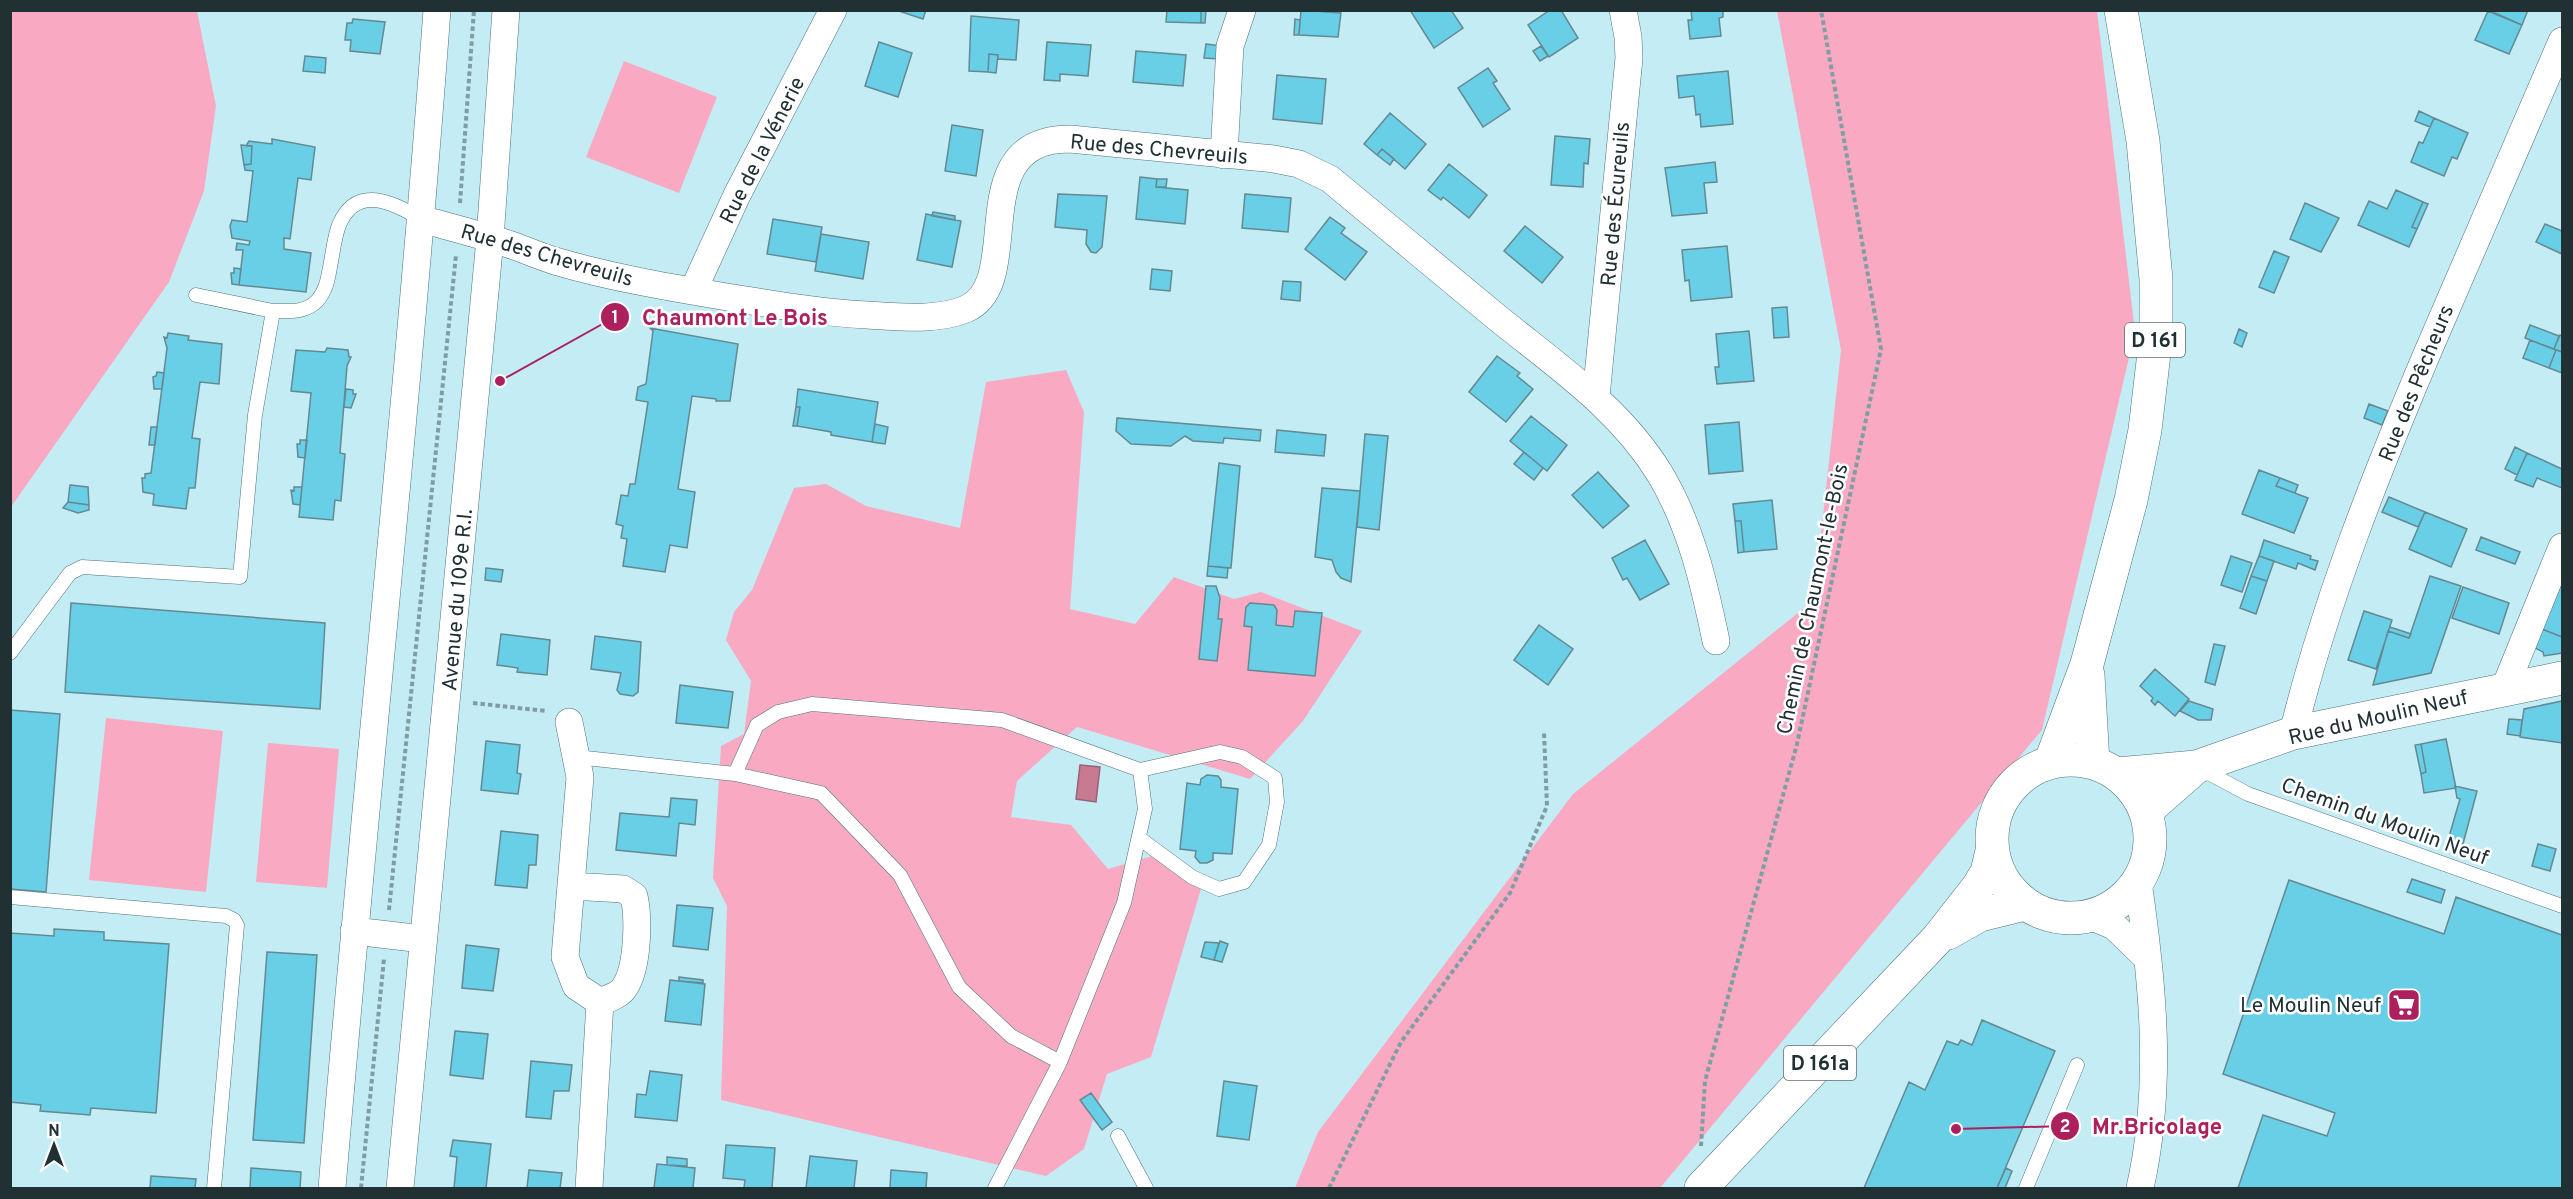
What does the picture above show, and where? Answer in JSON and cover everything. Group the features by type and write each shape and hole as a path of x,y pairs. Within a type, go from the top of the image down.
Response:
{"main road":[{"name":"D 161","path":"2051,761 2087,664 2131,500 2145,429 2156,336 2156,279 2144,141 2121,10"},
{"path":"2087,664 2105,768"},
{"name":"Rue du Moulin Neuf","path":"2105,768 2196,767 2293,733 2562,678"},
{"path":"2074,759 2105,768 2134,790 2146,812 2151,835 2149,851 2138,882 2125,897 2109,908 2090,916 2067,918 2045,914 2025,904 2009,889 1998,872 1992,851 1992,828 1998,805 2011,786 2020,778 2029,771 2051,761 2074,759"},
{"name":"Rue du Moulin Neuf","path":"2146,812 2196,767"},
{"name":"D 161a","path":"1701,1188 1938,938 1978,887 1987,872 1992,851"},
{"name":"D 161a","path":"1938,938 1980,915 2025,904"}],"street":[{"path":"332,1188 422,219 437,10"},
{"name":"Avenue du 109e R.I.","path":"400,1188 448,701 490,239 506,10"},
{"name":"Rue de la Vénerie","path":"693,291 737,195 833,10"},
{"path":"1224,155 1230,46 1242,10"},
{"name":"Rue des Écureuils","path":"1596,397 1629,58 1623,10"},
{"name":"Rue des Pêcheurs","path":"2293,733 2308,670 2385,456 2502,176 2562,41"},
{"name":"Rue des Chevreuils","path":"422,219 593,271 693,291 844,314 923,316 951,313 967,308 978,301 986,289 992,272 1005,190 1011,168 1032,146 1050,139 1070,139 1274,159 1299,164 1330,179 1596,397 1642,449 1676,506 1693,546 1706,591 1716,641"},
{"path":"2504,690 2562,547"},
{"path":"569,722 580,777 565,957 576,986 600,1002"},
{"path":"2138,882 2152,990 2155,1041 2150,1131 2139,1188"},
{"path":"571,886 623,889 634,896 636,907 633,969 623,991 600,1002"},
{"path":"2090,916 2114,926 2147,958"},
{"path":"354,932 423,939"},
{"path":"589,1188 600,1002"}],"lane":[{"path":"196,295 273,311 299,311 316,302 326,288 339,225 350,207 369,200 381,201 404,209 422,219"},
{"path":"10,652 70,573 82,567 240,577 255,416 273,311"},
{"path":"735,774 757,725 778,711 812,704 1002,720 1140,770 1220,752 1242,757 1275,778 1277,802 1269,845 1244,882 1219,889 1192,877 1139,838"},
{"path":"576,757 735,774 821,793 900,875 958,987 1011,1036 1060,1062"},
{"name":"Chemin du Moulin Neuf","path":"2196,767 2248,794 2562,906"},
{"path":"995,1188 1060,1062 1124,903 1145,809 1140,770"},
{"path":"10,897 226,916 234,920 237,926 214,1188"},
{"path":"2026,1188 2077,1065"},
{"path":"1118,1136 1146,1188"}],"path":[{"path":"361,1188 458,230 474,10"},
{"name":"Chemin de Chaumont-le-Bois","path":"1701,1153 1705,1081 1797,744 1881,349 1821,10"},
{"path":"448,701 556,712 569,722"},
{"path":"1329,1188 1401,1042 1510,893 1547,806 1544,732"}],"shaded area":[{"path":"11,10 197,11 216,106 204,191 169,282 11,507"},
{"path":"1777,11 2097,11 2135,332 2042,730 1660,1188 1295,1188 1318,1132 1573,794 1814,600 1841,350"},
{"path":"624,61 717,97 679,193 586,157"},
{"path":"1066,370 1084,412 1070,609 1135,624 1174,577 1234,599 1261,592 1362,631 1303,721 1250,779 1077,727 1017,781 1011,817 1071,825 1108,869 1152,856 1201,889 1151,1057 1107,1074 1084,1149 1046,1176 721,1100 727,906 713,878 721,746 744,734 751,681 726,640 734,612 752,590 794,488 826,484 866,506 960,528 986,382"},
{"path":"106,718 223,731 206,892 89,880"},
{"path":"268,743 339,749 327,888 256,882"},
{"path":"1080,765 1100,767 1096,802 1076,799"}],"building":[{"path":"896,10 926,10 923,19"},
{"path":"1167,10 1201,10 1201,23 1166,22"},
{"path":"1201,10 1206,10 1205,23 1201,23"},
{"path":"1301,10 1341,13 1338,37 1299,35"},
{"path":"1410,10 1451,10 1463,28 1434,48"},
{"path":"1550,10 1561,10 1578,38 1549,57 1528,25"},
{"path":"1691,10 1723,10 1723,17 1719,18 1721,36 1690,39 1688,20 1692,20"},
{"path":"2488,10 2528,10 2522,25"},
{"path":"2488,11 2522,25 2509,54 2475,40"},
{"path":"971,16 1019,20 1016,60 998,59 998,55 989,54 988,72 969,71"},
{"path":"353,19 385,22 380,54 350,51 351,40 345,40 347,23 352,23"},
{"path":"1295,19 1300,20 1299,35 1294,35"},
{"path":"879,42 912,53 898,97 865,86"},
{"path":"1047,42 1091,45 1088,76 1060,74 1060,81 1044,80"},
{"path":"1206,44 1221,46 1219,59 1204,58"},
{"path":"1541,46 1548,56 1540,61 1533,51"},
{"path":"1136,51 1186,55 1183,86 1133,82"},
{"path":"989,54 998,55 996,73 988,72"},
{"path":"305,56 326,58 325,73 303,71"},
{"path":"1488,68 1497,81 1493,83 1510,109 1483,127 1458,88"},
{"path":"1728,71 1733,124 1701,127 1700,114 1696,115 1694,96 1679,98 1677,76"},
{"path":"1277,75 1326,79 1322,124 1273,119"},
{"path":"2419,111 2434,118 2430,127 2415,121"},
{"path":"1390,113 1426,144 1405,169 1382,149 1377,155 1364,144"},
{"path":"2434,118 2468,133 2457,159 2452,157 2444,176 2411,162 2419,142 2423,143"},
{"path":"952,125 983,130 976,176 945,171"},
{"path":"1555,136 1590,139 1588,164 1584,163 1583,187 1551,185"},
{"path":"272,139 315,147 311,180 298,178 290,239 284,238 284,249 311,253 306,292 239,285 243,250 236,250 237,243 249,245 250,241 232,238 230,226 232,220 247,222 253,171 245,170 244,165 251,164 252,146 247,146 247,144 249,141 272,144"},
{"path":"241,145 252,146 251,164 244,165"},
{"path":"1382,149 1394,159 1390,165 1377,155"},
{"path":"1715,162 1717,182 1704,183 1707,213 1672,216 1665,168"},
{"path":"1449,164 1487,195 1469,218 1443,197 1441,200 1428,190"},
{"path":"1140,177 1157,179 1156,187 1188,190 1185,224 1136,219"},
{"path":"1157,179 1167,179 1166,187 1156,187"},
{"path":"2396,190 2423,202 2412,227 2417,229 2409,247 2358,225 2369,201 2387,209"},
{"path":"1058,194 1107,196 1102,247 1096,253 1091,252 1086,244 1087,230 1055,227"},
{"path":"1245,194 1291,198 1288,232 1242,228"},
{"path":"2423,202 2428,204 2417,229 2412,227"},
{"path":"2305,203 2339,218 2321,252 2290,239"},
{"path":"933,212 955,216 955,220 932,216"},
{"path":"926,214 961,221 952,267 917,260"},
{"path":"1330,217 1345,228 1341,233 1367,252 1345,280 1305,249"},
{"path":"773,219 822,227 816,262 767,254"},
{"path":"2545,224 2562,231 2562,254 2536,242"},
{"path":"1525,226 1563,257 1542,283 1504,251"},
{"path":"821,234 869,242 863,279 815,271"},
{"path":"1727,246 1732,297 1691,301 1689,280 1685,281 1682,250"},
{"path":"2274,251 2289,257 2274,293 2259,287"},
{"path":"234,268 241,269 239,285 232,284 231,273 234,273"},
{"path":"1152,269 1172,271 1170,291 1150,289"},
{"path":"1283,281 1301,282 1300,301 1281,299"},
{"path":"1787,307 1789,337 1774,338 1772,308"},
{"path":"2530,325 2559,336 2554,349 2525,338"},
{"path":"650,328 738,344 730,401 716,401 716,399 692,396 678,489 695,492 687,548 670,545 665,572 623,566 627,539 621,538 623,526 616,524 621,495 628,496 630,484 635,484 648,402 636,400 638,387 646,384 653,331"},
{"path":"2239,329 2247,333 2242,347 2234,343"},
{"path":"1749,331 1754,381 1717,384 1715,367 1719,367 1716,334"},
{"path":"168,333 189,336 188,340 222,344 219,384 200,382 192,438 200,439 195,488 189,488 186,509 153,505 154,494 143,492 142,478 145,478 145,474 151,473 167,348 164,337 167,338"},
{"path":"2560,335 2562,336 2562,352 2554,349"},
{"path":"2530,340 2556,350 2549,368 2523,358"},
{"path":"327,348 348,350 349,357 351,357 347,366 340,453 345,454 341,501 335,500 333,520 299,517 311,393 291,391 296,350 325,352"},
{"path":"2556,350 2562,352 2562,373 2549,368"},
{"path":"1497,356 1520,373 1517,376 1533,389 1506,422 1469,392"},
{"path":"157,372 164,373 162,389 154,389 153,377"},
{"path":"346,389 353,390 353,394 356,394 351,408 344,407"},
{"path":"798,389 878,402 872,442 797,426 800,407 796,407"},
{"path":"2369,404 2388,411 2382,425 2364,418"},
{"path":"796,407 800,407 797,426 793,426"},
{"path":"1531,416 1567,445 1547,471 1510,441"},
{"path":"1117,418 1261,430 1260,441 1224,438 1223,443 1193,441 1185,436 1171,446 1131,444 1116,431"},
{"path":"1739,422 1743,471 1709,474 1705,425"},
{"path":"875,424 888,427 885,444 872,442"},
{"path":"151,427 157,427 155,445 149,445"},
{"path":"1277,430 1326,435 1324,456 1275,452"},
{"path":"1365,434 1388,436 1379,530 1357,527"},
{"path":"300,440 307,440 305,458 298,457 297,444 300,444"},
{"path":"2515,447 2527,453 2517,475 2505,469"},
{"path":"1524,452 1543,468 1534,480 1514,464"},
{"path":"2527,453 2562,469 2562,488 2537,478 2533,487 2515,480"},
{"path":"1219,463 1240,466 1231,568 1208,566"},
{"path":"2259,470 2280,478 2276,486 2308,498 2294,533 2242,514"},
{"path":"1598,472 1629,506 1603,528 1572,495"},
{"path":"2280,478 2298,485 2295,493 2276,486"},
{"path":"70,485 88,487 89,505 68,502"},
{"path":"294,487 302,487 300,505 293,504 291,490 294,491"},
{"path":"1322,488 1360,491 1351,582 1341,578 1332,560 1315,557"},
{"path":"2389,497 2425,512 2418,527 2382,512"},
{"path":"1772,500 1777,549 1744,552 1741,521 1735,521 1733,504"},
{"path":"68,502 89,505 89,510 78,513 63,508"},
{"path":"2425,512 2467,529 2451,567 2409,549"},
{"path":"1735,521 1741,521 1744,552 1738,553"},
{"path":"2481,537 2520,552 2515,564 2476,550"},
{"path":"1645,540 1669,584 1640,600 1627,578 1623,580 1612,558"},
{"path":"2264,540 2311,556 2310,559 2318,561 2315,570 2298,563 2296,569 2259,556"},
{"path":"2231,556 2252,563 2242,592 2221,585"},
{"path":"2259,556 2274,561 2267,581 2251,576"},
{"path":"1208,566 1228,568 1227,578 1207,576"},
{"path":"486,568 503,570 501,582 485,580"},
{"path":"2251,576 2267,581 2256,614 2240,608"},
{"path":"2430,576 2461,586 2431,673 2373,685 2388,631 2409,638"},
{"path":"2562,580 2562,637 2542,629"},
{"path":"1206,586 1216,586 1220,598 1218,619 1222,619 1217,661 1199,659"},
{"path":"2463,587 2509,603 2499,634 2452,618"},
{"path":"71,603 325,623 320,709 65,692"},
{"path":"1250,603 1274,605 1277,610 1276,625 1293,627 1295,611 1322,613 1315,676 1248,670 1252,627 1244,626 1246,607"},
{"path":"2364,611 2392,620 2376,669 2348,660"},
{"path":"1539,625 1573,649 1548,685 1514,660"},
{"path":"2390,627 2411,634 2409,638 2388,631"},
{"path":"2542,629 2562,637 2562,653 2544,656 2543,652 2535,648"},
{"path":"501,634 550,640 547,675 517,672 518,668 497,665"},
{"path":"595,636 641,642 638,692 633,696 620,694 617,690 621,673 591,669"},
{"path":"2214,644 2225,646 2215,685 2205,682"},
{"path":"2155,669 2189,699 2175,716 2158,701 2155,705 2151,701 2153,698 2140,686"},
{"path":"680,685 733,692 728,728 676,723"},
{"path":"2189,701 2213,709 2211,720 2198,720 2180,711"},
{"path":"2562,701 2562,743 2520,737 2524,709"},
{"path":"10,710 60,714 46,892 10,889"},
{"path":"2509,719 2522,720 2520,736 2507,734"},
{"path":"2446,739 2456,788 2424,793 2421,774 2426,772 2421,744"},
{"path":"486,741 520,745 517,773 521,774 518,794 481,790"},
{"path":"2421,744 2426,772 2421,774 2415,745"},
{"path":"1207,775 1218,776 1221,780 1221,787 1238,789 1232,854 1213,853 1213,860 1200,863 1195,857 1196,851 1180,849 1187,783 1200,785 1201,779"},
{"path":"2455,786 2477,791 2463,844 2448,840 2460,799 2457,798"},
{"path":"671,798 697,800 695,825 679,823 676,856 616,850 620,813 669,817"},
{"path":"501,831 538,835 536,865 529,865 527,888 495,885"},
{"path":"2538,844 2556,849 2550,871 2532,866"},
{"path":"2412,879 2445,890 2441,903 2407,892"},
{"name":"Le Moulin Neuf","path":"2289,880 2444,934 2456,897 2562,935 2562,1188 2238,1188 2263,1115 2327,1136 2335,1113 2223,1074"},
{"path":"677,905 713,908 708,950 673,946"},
{"path":"54,929 104,932 104,940 169,944 156,1113 91,1108 90,1115 40,1111 41,1105 10,1102 10,933 54,936"},
{"path":"1220,941 1228,944 1222,962 1214,960"},
{"path":"1205,942 1219,943 1214,960 1201,957"},
{"path":"466,945 499,949 493,991 462,988"},
{"path":"267,952 317,955 304,1143 253,1140"},
{"path":"679,977 703,980 703,983 679,981"},
{"path":"670,980 705,984 701,1025 665,1021"},
{"path":"1982,1020 2055,1051 1997,1188 1864,1188 1909,1082 1925,1090 1947,1041 1958,1045 1961,1040 1972,1045"},
{"path":"455,1031 488,1034 483,1079 450,1075"},
{"path":"531,1061 572,1065 569,1091 554,1091 551,1119 526,1117"},
{"path":"650,1071 682,1075 677,1121 635,1117 637,1094 646,1095"},
{"path":"1224,1081 1257,1086 1249,1140 1217,1136"},
{"path":"1091,1093 1112,1122 1102,1130 1080,1100"},
{"path":"453,1140 491,1144 486,1188 454,1188 457,1157 450,1156"},
{"path":"726,1145 775,1148 772,1188 744,1188 745,1180 723,1178"},
{"path":"810,1156 857,1161 854,1188 806,1188"},
{"path":"667,1157 687,1159 687,1166 667,1165"},
{"path":"657,1164 695,1168 693,1188 654,1188"},
{"path":"251,1168 301,1172 300,1188 250,1188"},
{"path":"2006,1168 2012,1171 2005,1188 1997,1188"},
{"path":"529,1170 562,1173 560,1188 527,1188"},
{"path":"891,1170 927,1173 926,1188 890,1188"},
{"path":"151,1176 196,1179 195,1188 150,1188"}],"place":[{"name":"Chaumont Le Bois","path":"500,381"},
{"name":"Le Moulin Neuf","path":"2404,1005"},
{"name":"Mr.Bricolage","path":"1956,1129"}]}
